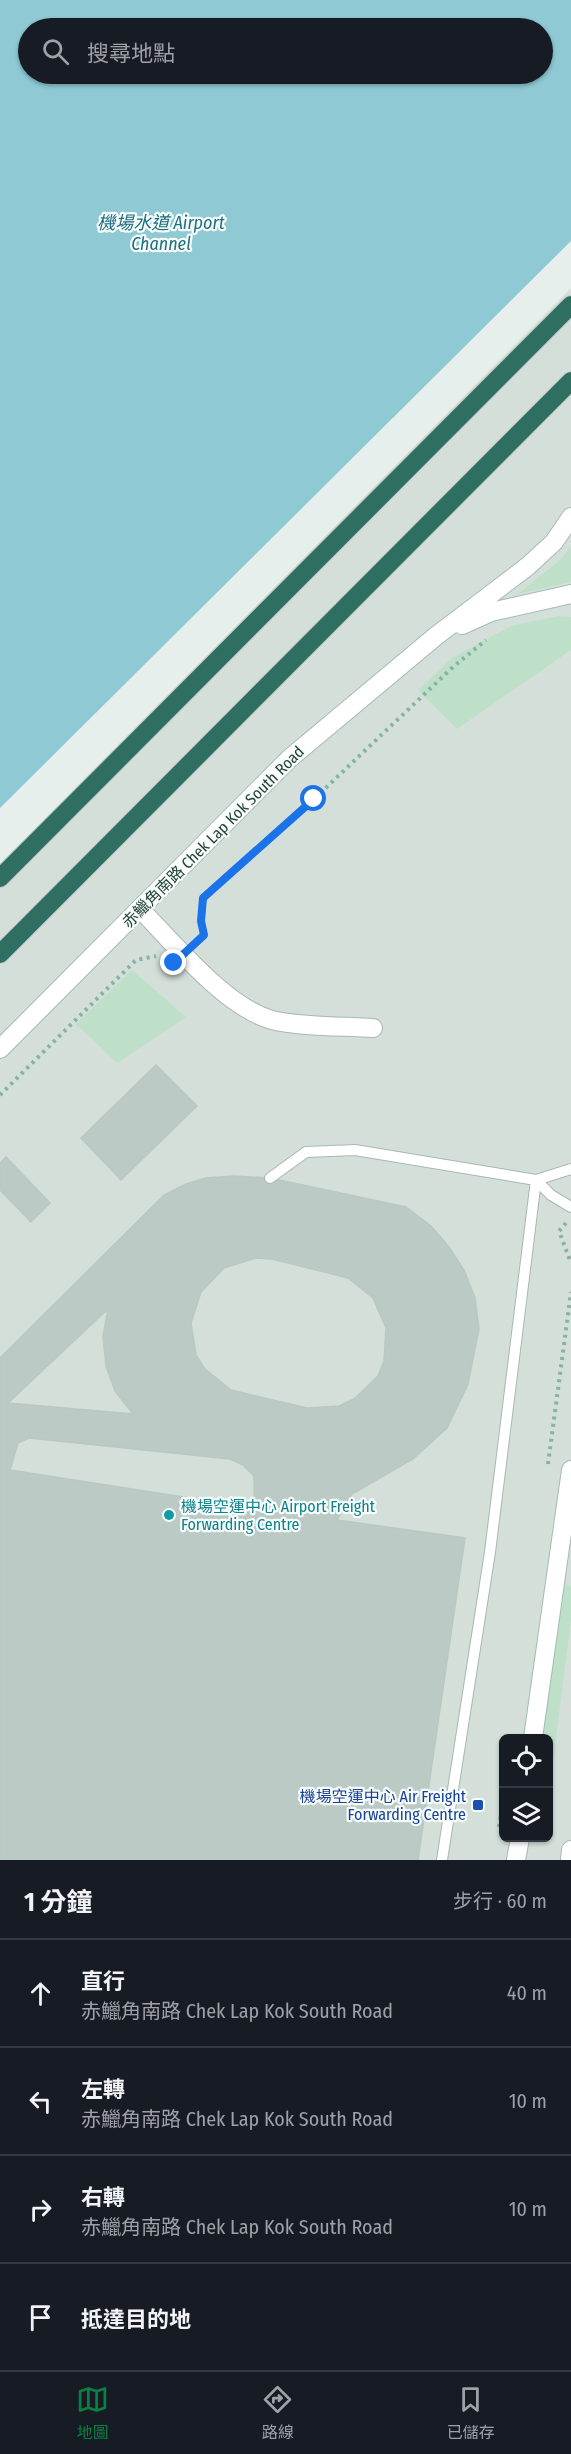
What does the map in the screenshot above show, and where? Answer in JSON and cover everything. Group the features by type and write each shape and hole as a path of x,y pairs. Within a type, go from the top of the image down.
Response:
{"highway":[{"path":"0,878 571,305"},
{"path":"0,954 571,381"}],"street":[{"name":"赤鱲角南路 Chek Lap Kok South Road","path":"0,1049 289,759 436,636 528,566 554,542 571,517"},
{"name":"赤鱲角南路 Chek Lap Kok South Road","path":"436,636 491,612 571,594"},
{"path":"140,909 227,995 251,1012 273,1020 373,1028"},
{"path":"534,1734 571,1470"},
{"path":"516,1860 519,1842"},
{"path":"570,1860 571,1850"}],"lane":[{"path":"270,1178 306,1152 355,1150 536,1180 571,1169"},
{"path":"536,1180 551,1195 571,1207"},
{"path":"442,1860 490,1552 536,1180"}],"path":[{"path":"0,1095 136,960 158,956 174,963 204,935 201,921 203,898 314,799 453,667 489,638"},
{"path":"571,1216 560,1232 571,1263"}],"shaded area":[{"path":"571,284 571,1860 0,1860 0,861"}],"green space":[{"path":"571,547 571,582 518,594 560,560"},
{"path":"558,616 571,617 571,650 457,729 418,690 452,658 511,626"},
{"path":"132,970 186,1017 117,1063 76,1024"},
{"path":"554,1584 571,1586 571,1620 553,1762 553,1734 535,1734"}],"water":[{"name":"機場水道 Airport Channel","path":"0,0 571,0 571,284 0,861"}],"pier":[{"path":"571,241 571,288 0,864 0,808"}],"building":[{"path":"156,1065 197,1106 121,1180 81,1138"},
{"path":"6,1157 50,1203 31,1222 0,1190 0,1163"},
{"name":"機場空運中心 Airport Freight Forwarding Centre","path":"234,1176 270,1178 406,1207 431,1226 449,1247 464,1270 475,1298 479,1329 468,1384 447,1428 413,1459 352,1494 337,1520 465,1538 418,1860 0,1860 0,1358 164,1195 186,1184 206,1178","holes":["256,1258 272,1259 348,1278 373,1298 386,1328 384,1361 378,1376 354,1399 339,1406 307,1408 231,1390 205,1369 196,1355 191,1323 201,1292 224,1268","108,1309 103,1336 106,1366 115,1391 133,1414 8,1403","29,1438 230,1459 243,1465 254,1476 254,1508 10,1470 18,1443"]}],"place":[{"name":"機場空運中心 Airport Freight Forwarding Centre","path":"169,1515"},
{"name":"機場空運中心 Air Freight Forwarding Centre","path":"478,1805"}],"route":[{"path":"174,963 204,935 201,921 203,898 314,799"}]}
